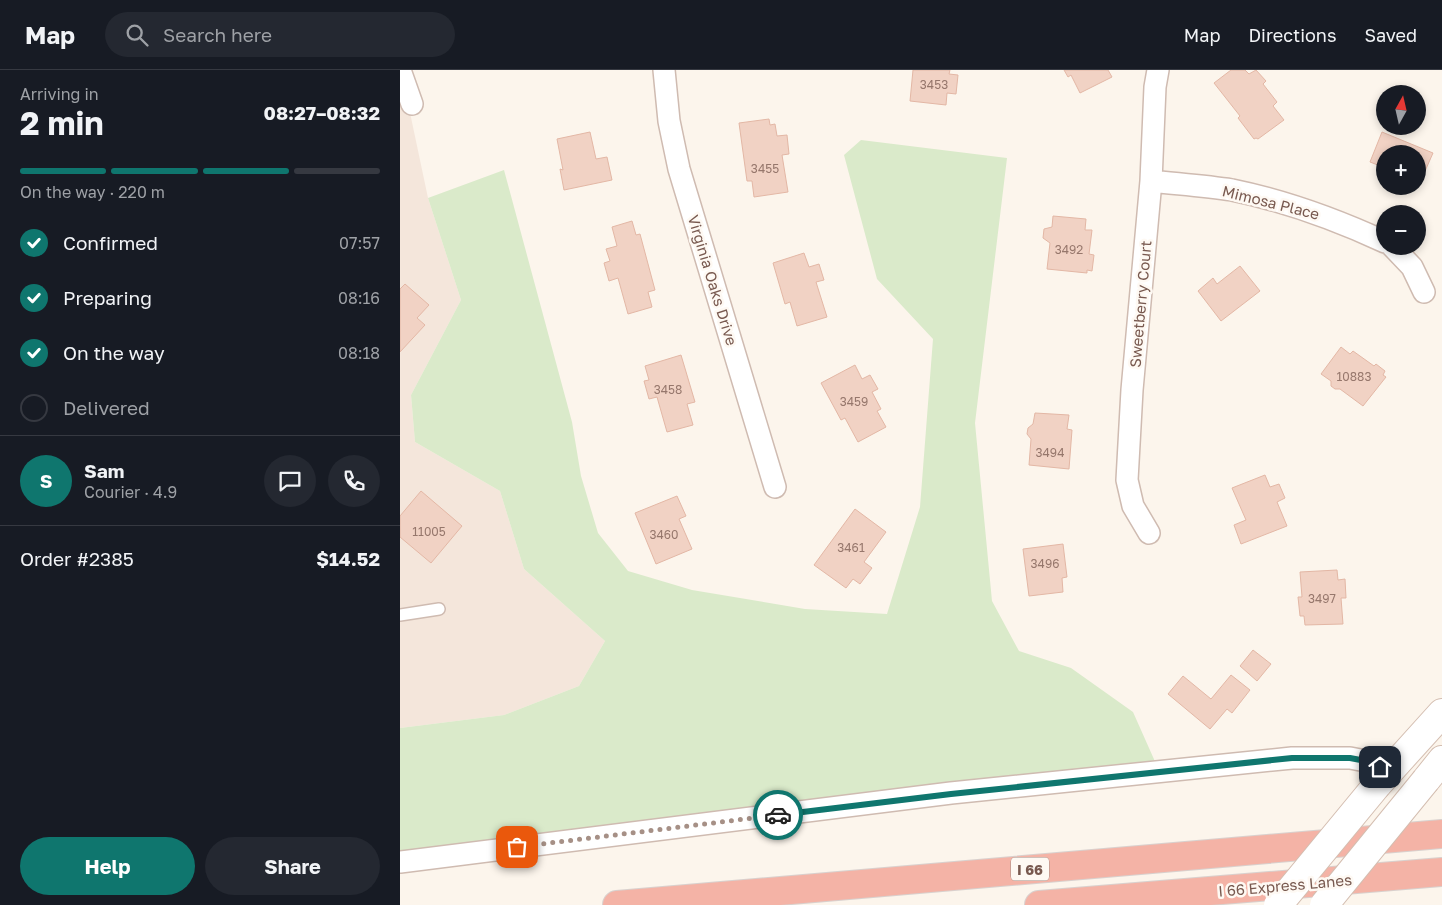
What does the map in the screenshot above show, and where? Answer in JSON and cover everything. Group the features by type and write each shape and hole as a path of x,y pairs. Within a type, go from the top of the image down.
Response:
{"highway":[{"name":"I 66","path":"617,905 1442,834"},
{"name":"I 66 Express Lanes","path":"1039,905 1442,872"}],"main road":[{"path":"1278,905 1383,779 1442,713"},
{"path":"1324,905 1434,770"}],"street":[{"path":"400,70 412,104"},
{"name":"Virginia Oaks Drive","path":"664,70 669,121 680,169 775,487"},
{"name":"Sweetberry Court","path":"1150,533 1133,506 1126,480 1132,390 1152,181 1155,87 1158,70"},
{"name":"Mimosa Place","path":"1152,181 1231,190 1279,201 1334,219 1376,238"},
{"path":"1401,255 1412,267 1424,292"},
{"path":"400,862 951,794 1292,758 1350,758 1371,762 1383,779"}],"lane":[{"path":"400,615 439,609"}],"shaded area":[{"path":"400,70 428,198 461,300 411,395 415,442 500,491 524,569 605,641 579,686 504,715 400,728"}],"green space":[{"path":"861,140 1007,158 975,423 992,601 1019,651 1071,668 1133,712 1157,766 400,852 400,728 504,715 579,686 605,641 524,569 500,491 415,442 411,395 461,300 428,198 504,170 572,422 581,476 598,533 628,571 692,590 805,609 887,614 920,507 933,339 877,279 844,155"}],"building":[{"path":"913,70 950,70 949,74 958,75 956,94 947,93 946,105 910,101"},
{"path":"1064,70 1108,70 1112,77 1080,93 1071,75 1068,77"},
{"path":"1231,70 1245,70 1249,74 1256,70 1266,81 1263,84 1277,102 1273,106 1284,120 1258,139 1254,139 1238,118 1240,116 1214,83"},
{"path":"769,119 770,125 775,124 777,136 787,135 789,154 782,155 788,192 754,197 752,181 747,181 739,123"},
{"path":"590,132 596,159 607,157 612,180 564,190 560,169 563,170 557,139"},
{"path":"1381,135 1389,135 1414,145 1377,145"},
{"path":"1376,147 1376,164 1370,162"},
{"path":"1426,150 1433,153 1426,169"},
{"path":"1053,216 1086,219 1085,230 1092,230 1089,254 1094,255 1092,271 1087,270 1087,273 1047,269 1050,243 1043,238 1044,229 1052,227"},
{"path":"632,221 636,235 640,234 655,290 648,292 652,307 628,314 618,278 609,281 604,263 610,261 606,249 617,246 612,227"},
{"path":"804,253 809,267 819,264 824,280 816,282 827,317 797,326 790,302 785,304 773,263"},
{"path":"1240,266 1260,291 1221,321 1198,291 1213,278 1217,284"},
{"path":"405,284 429,305 417,318 425,325 400,352 400,289"},
{"path":"1341,347 1350,354 1353,351 1374,366 1376,364 1385,371 1383,375 1386,377 1363,406 1340,389 1335,389 1331,386 1331,381 1321,374"},
{"path":"681,355 695,402 687,404 693,425 667,432 657,397 649,399 644,381 649,380 645,366"},
{"path":"855,365 862,379 870,375 878,389 872,392 881,409 877,411 886,427 858,442 845,418 841,420 821,383"},
{"path":"1035,413 1069,415 1067,429 1072,430 1069,469 1029,465 1031,439 1027,434 1028,428 1033,424"},
{"path":"1265,475 1270,487 1279,484 1285,498 1277,502 1287,526 1241,544 1234,525 1246,520 1232,488"},
{"path":"421,491 462,526 431,563 400,537 400,516"},
{"path":"677,496 686,516 679,519 692,549 656,564 635,513"},
{"path":"855,509 886,532 864,562 872,568 860,584 853,579 846,588 814,565"},
{"path":"1063,544 1067,577 1062,578 1063,592 1029,596 1023,549"},
{"path":"1337,570 1338,580 1345,579 1346,598 1341,598 1343,624 1305,625 1304,616 1300,616 1298,597 1302,597 1300,572"},
{"path":"1253,650 1271,664 1257,681 1240,666"},
{"path":"1231,675 1250,690 1232,713 1227,709 1210,729 1168,694 1183,676 1211,699"}],"way so far":[{"path":"517,847 778,815"}],"route":[{"path":"778,815 951,794 1292,758 1350,758 1371,762 1380,767"}]}
